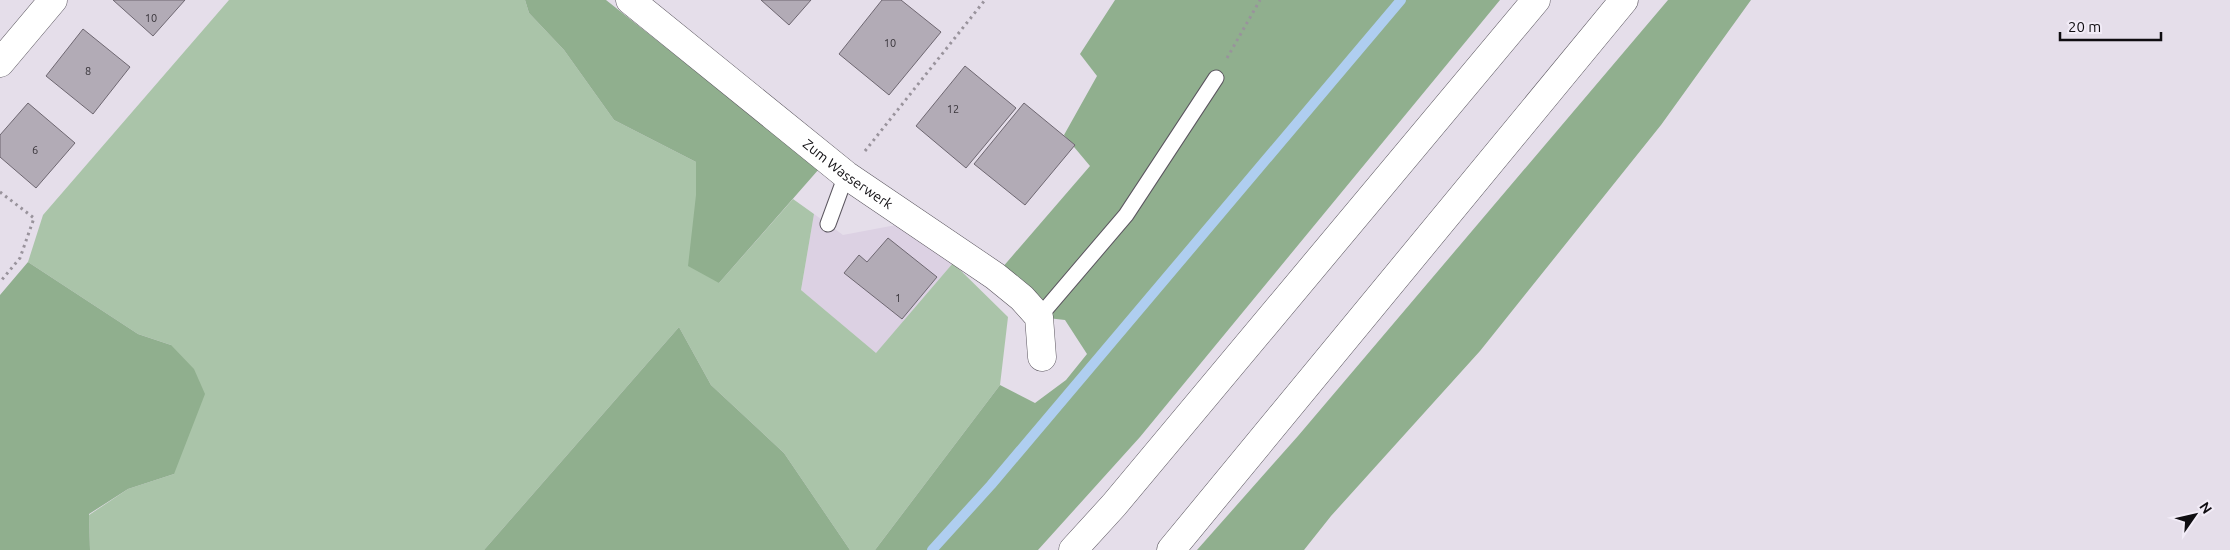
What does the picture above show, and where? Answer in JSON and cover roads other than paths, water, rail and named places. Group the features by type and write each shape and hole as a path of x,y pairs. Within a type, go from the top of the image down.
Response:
{"main road":[{"path":"0,63 53,0"},
{"name":"Zum Wasserwerk","path":"630,0 846,175 995,276 1022,298 1039,317"},
{"path":"1073,550 1114,505 1536,0"},
{"path":"1171,550 1624,0"},
{"path":"1039,317 1042,357"}],"lane":[{"path":"1039,317 1126,216 1161,148 1216,78"},
{"path":"828,224 846,175"}],"waterway":[{"path":"932,550 991,485 1401,0"}]}
